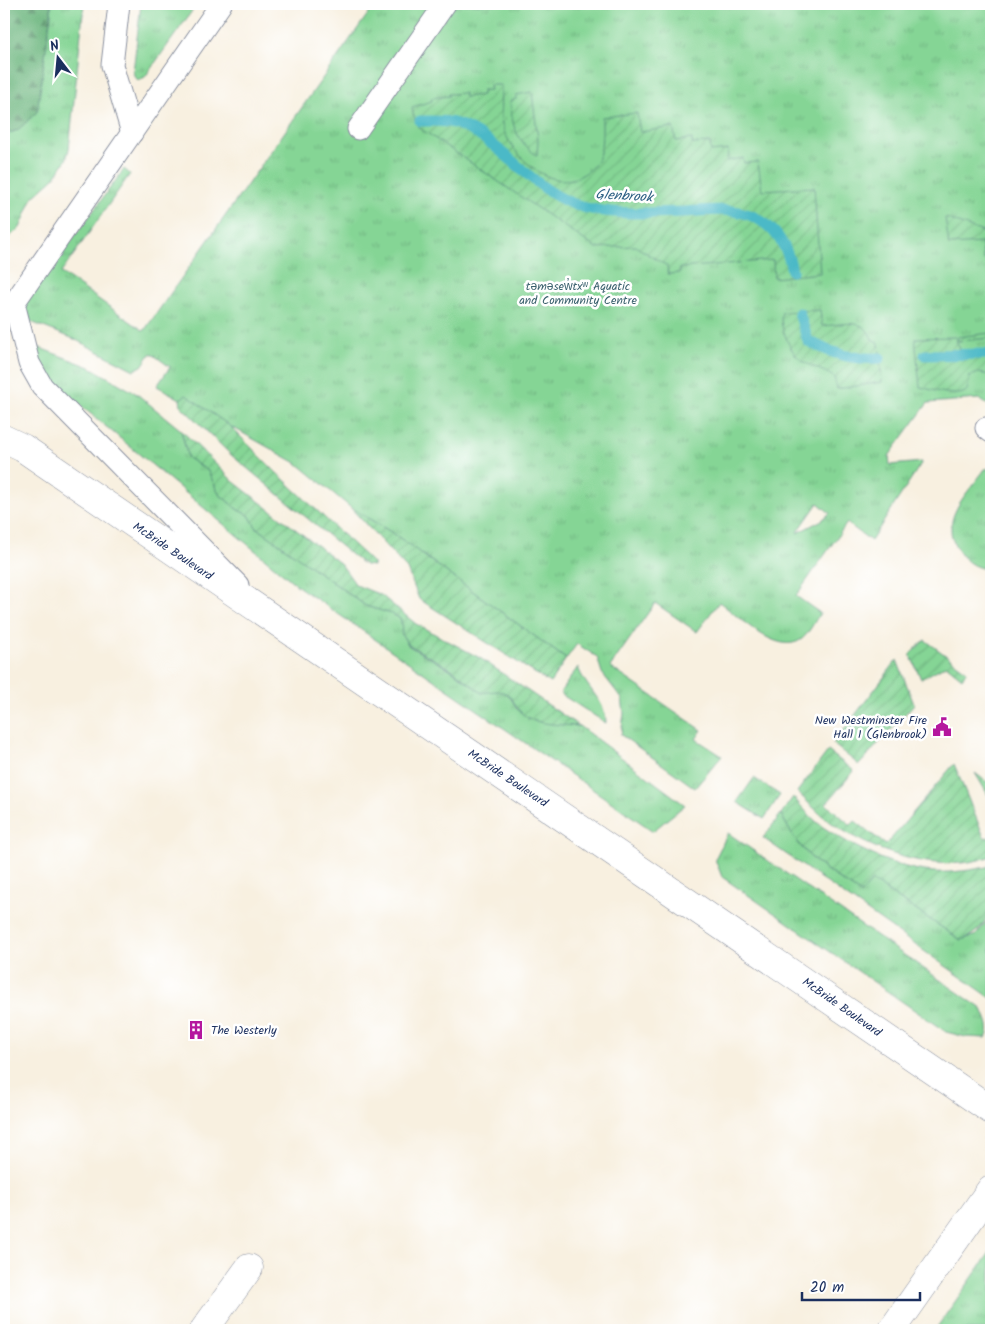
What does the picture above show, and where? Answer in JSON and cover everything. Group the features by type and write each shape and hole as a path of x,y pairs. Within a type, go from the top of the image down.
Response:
{"main road":[{"name":"McBride Boulevard","path":"4,428 13,444 269,616 991,1110"},
{"path":"892,1330 991,1189"},
{"path":"204,1330 249,1268"}],"lane":[{"path":"119,4 112,65 132,133"},
{"path":"221,4 9,306 29,363 42,386 269,616"},
{"path":"358,129 445,4"}],"green space":[{"path":"4,4 51,4 51,14 37,112 18,130 4,135"},
{"path":"51,4 84,4 69,149 66,160 55,177 33,197 20,228 4,241 4,135 18,130 51,14"},
{"path":"141,4 197,4 145,77 139,80 135,78 133,72"},
{"name":"təməsew̓txʷ Aquatic and Community Centre","path":"375,4 991,4 991,407 979,399 928,403 889,456 890,465 922,462 871,541 847,523 796,596 820,613 802,639 792,643 782,643 770,639 747,625 719,602 697,632 655,603 610,667 702,730 696,739 722,756 695,788 621,735 624,713 622,699 602,673 597,657 577,644 566,659 394,534 350,507 298,464 230,426 186,396 180,399 157,386 170,367 151,353 142,366 134,370 74,339 31,322 24,305 124,169 130,174 61,273 144,331","holes":["818,503 830,513 822,520 797,533"]},
{"path":"489,85 501,85 501,120 509,141 517,152 536,170 559,180 582,175 595,164 601,149 602,117 637,113 640,132 673,127 676,141 692,139 692,144 710,143 711,152 728,150 727,161 743,158 744,163 758,162 762,190 814,187 820,273 774,278 773,260 680,268 680,273 668,274 667,266 635,246 596,248 418,127 412,107 432,101 431,98 449,96 448,94 464,93 465,97 482,95 482,90 490,90"},
{"path":"532,92 538,139 537,156 524,144 516,132 510,101 516,99 516,95"},
{"path":"945,218 991,235 991,260 983,259 982,243 949,245"},
{"path":"820,310 822,326 858,325 864,327 872,339 879,343 882,382 837,389 834,377 805,362 794,353 783,329 781,321 782,312"},
{"path":"991,333 991,338 958,341 957,337"},
{"path":"955,337 961,352 991,352 991,375 978,373 969,377 967,389 961,394 949,394 920,387 915,338"},
{"path":"32,345 90,367 137,394 181,430 188,458 208,471 219,494 238,510 249,515 256,527 366,606 392,614 401,619 402,635 409,646 453,671 482,693 499,689 508,693 517,709 534,721 579,726 685,805 653,831 299,587 50,380 37,359"},
{"path":"186,395 230,426 373,563 373,566 365,565 354,557 230,454 181,406 180,399"},
{"path":"181,430 234,482 341,564 356,585 381,595 416,624 480,658 579,726 557,725 526,717 520,712 513,700 503,692 482,693 453,670 409,645 402,635 401,619 392,614 366,606 256,527 249,515 238,510 219,494 208,471 188,458"},
{"path":"991,468 991,522 987,528 991,562 986,569 970,563 958,550 952,539 951,528 957,507 963,497 985,469"},
{"path":"350,507 394,534 566,659 550,683 419,599 407,569"},
{"path":"991,522 991,560 986,531"},
{"path":"925,640 967,671 962,678 946,665 921,679 910,654"},
{"path":"897,660 914,704 859,765 833,744"},
{"path":"578,667 603,708 606,723 562,695 561,691"},
{"path":"828,751 854,771 826,804 851,825 855,821 886,845 954,764 984,837 991,838 991,856 970,862 949,864 927,862 882,850 842,830 821,815 797,792"},
{"path":"975,773 991,785 991,800"},
{"path":"754,778 780,795 764,819 737,802"},
{"path":"793,797 823,827 862,850 890,862 905,867 934,872 962,871 991,866 989,911 980,928 961,940 872,881 861,894 815,860 797,841 781,814"},
{"path":"781,814 805,852 861,894 872,881 961,940 976,935 991,916 991,998 763,838"},
{"path":"728,833 982,1009 987,1020 988,1035 986,1038 966,1037 946,1032 722,877 715,859"},
{"path":"991,1251 991,1330 935,1330"}],"waterway":[{"name":"Glenbrook","path":"420,121 453,123 474,132 550,192 586,208 609,212 635,213 709,210 736,211 752,216 774,231 784,246 792,271"},
{"name":"Glenbrook","path":"799,313 808,341 843,355 860,358 880,358"},
{"name":"Glenbrook","path":"925,355 991,354"}],"place":[{"name":"New Westminster Fire Hall 1 (Glenbrook)","path":"942,727"},
{"name":"The Westerly","path":"196,1030"}]}
